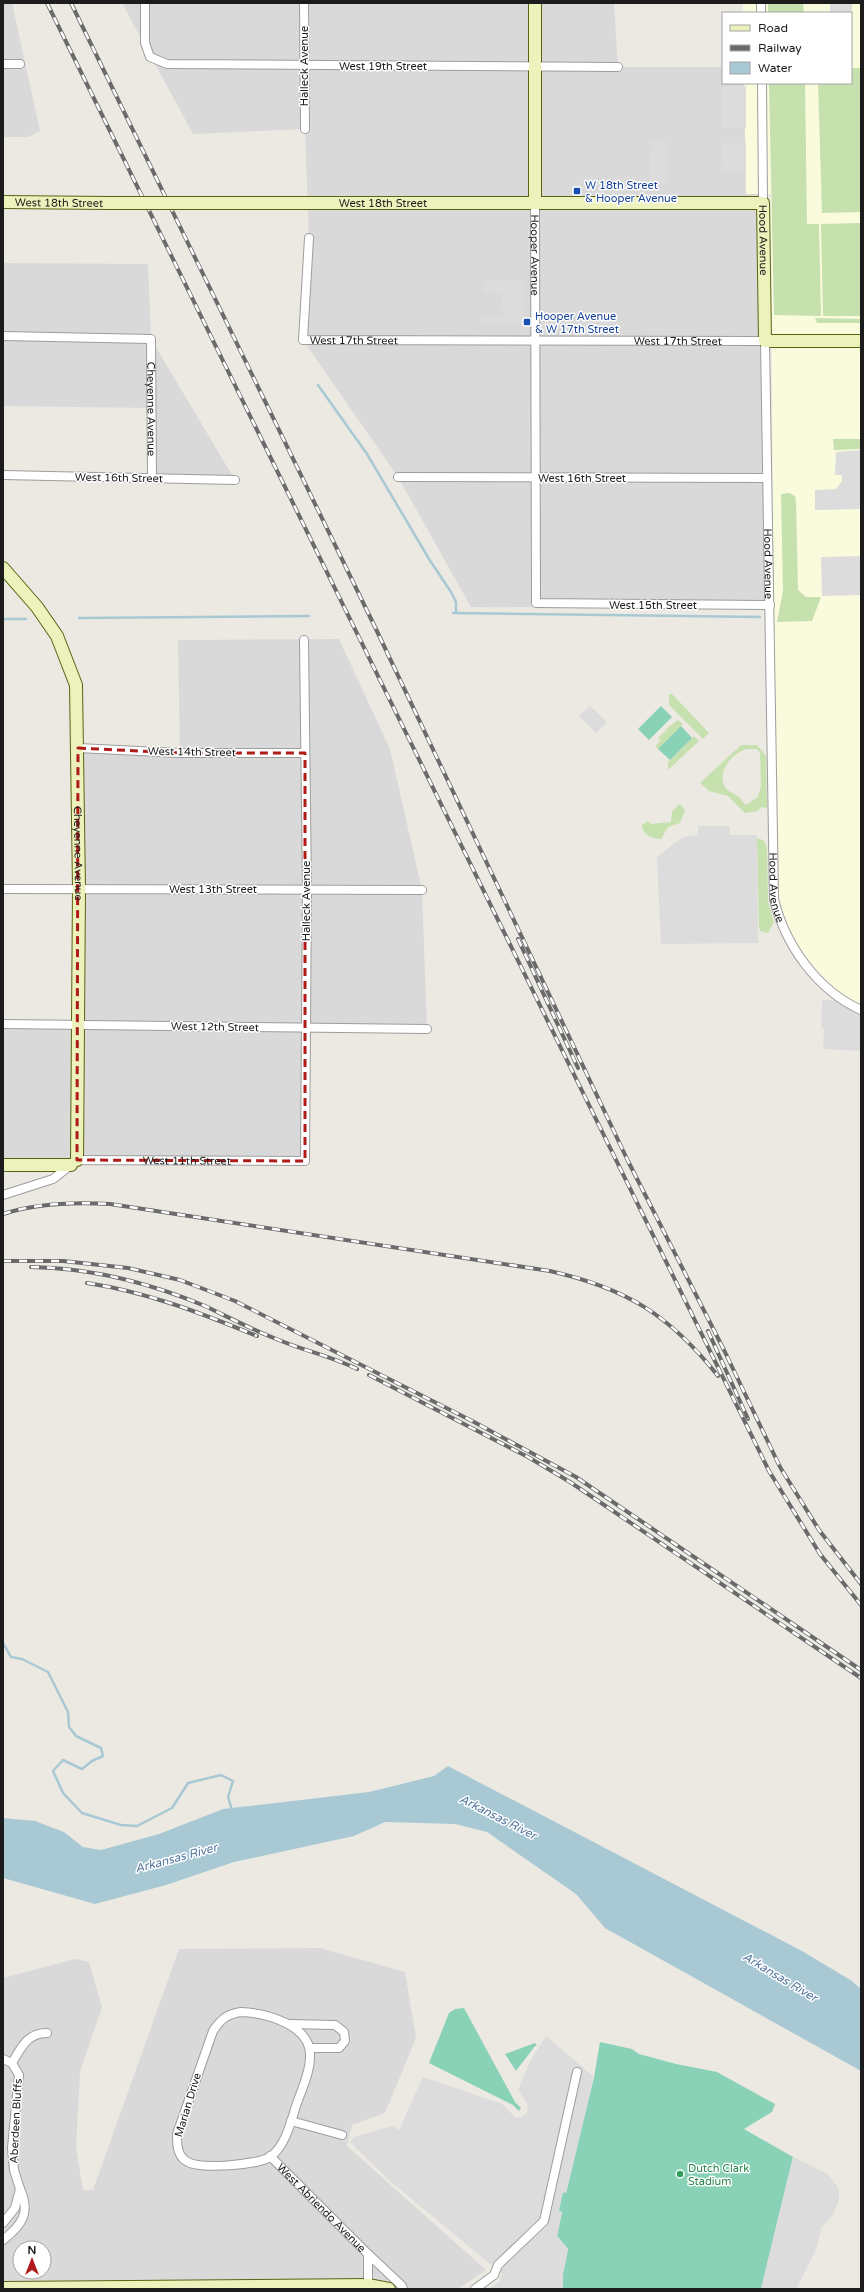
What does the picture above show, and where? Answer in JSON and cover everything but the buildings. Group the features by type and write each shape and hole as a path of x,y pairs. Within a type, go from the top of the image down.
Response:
{"street":[{"name":"West 19th Street","path":"145,3 145,43 150,57 167,64 535,67 618,66"},
{"name":"Halleck Avenue","path":"304,3 305,129"},
{"name":"Hooper Avenue","path":"535,3 536,603"},
{"path":"3,64 20,64"},
{"name":"Hood Avenue","path":"762,84 774,899 792,946 813,974 843,1000 861,1010"},
{"name":"West 18th Street","path":"3,202 763,203"},
{"name":"West 17th Street","path":"309,238 303,340 861,341"},
{"name":"Cheyenne Avenue","path":"3,336 151,339 152,478"},
{"name":"West 16th Street","path":"3,475 235,480"},
{"name":"West 16th Street","path":"398,477 767,478"},
{"name":"Cheyenne Avenue","path":"3,568 37,607 57,636 76,685 79,888 78,1025 74,1163"},
{"name":"West 15th Street","path":"536,603 770,605"},
{"name":"Halleck Avenue","path":"304,640 307,889 304,1029 304,1162"},
{"name":"West 14th Street","path":"78,748 180,753 305,753"},
{"name":"West 13th Street","path":"3,889 422,890"},
{"name":"West 12th Street","path":"3,1024 304,1029 427,1029"},
{"name":"West 11th Street","path":"3,1165 74,1163 304,1162"},
{"path":"3,1195 53,1179 74,1163"},
{"name":"Marian Drive","path":"270,2156 252,2163 196,2165 187,2162 180,2154 177,2144 177,2134 212,2031 220,2020 230,2014 254,2012 289,2024 335,2025 344,2032 345,2041 339,2048 310,2048 303,2035 289,2024"},
{"path":"12,2063 27,2039 34,2034 47,2033"},
{"path":"270,2156 284,2137 291,2121 309,2064 310,2048"},
{"name":"Aberdeen Bluffs","path":"3,2059 12,2063 19,2075 12,2148 14,2170 26,2202 25,2210 18,2226 3,2240"},
{"path":"474,2289 494,2275 498,2266 544,2220 577,2072"},
{"path":"291,2121 342,2134"},
{"name":"West Abriendo Avenue","path":"270,2156 368,2254 368,2285"},
{"path":"3,2223 15,2208 20,2189"},
{"path":"368,2254 403,2289"},
{"path":"3,2288 368,2285 389,2289"}],"highlighted area":[{"path":"78,748 180,753 305,753 305,1161 77,1160"}],"shaded area":[{"path":"3,3 12,3 40,131 28,137 3,137"},
{"path":"122,3 614,3 618,67 722,67 722,84 757,84 770,608 471,607 398,477 303,340 309,238 305,129 193,134"},
{"path":"743,3 861,3 861,1010 813,973 793,946 775,899 771,194 746,194 744,84 852,84 852,12 743,12"},
{"path":"830,3 852,3 852,12 830,12"},
{"path":"722,86 746,86 746,128 722,128"},
{"path":"651,141 668,141 667,183 650,183"},
{"path":"722,143 746,143 746,170 721,170"},
{"path":"3,263 148,264 151,339 235,480 152,478 151,408 3,406"},
{"path":"483,280 524,280 524,324 482,325 482,316 503,315 502,293 483,293"},
{"path":"861,450 861,509 815,510 815,490 836,489 842,481 842,475 835,475 836,452"},
{"path":"861,556 861,595 822,596 821,557"},
{"path":"339,639 390,749 422,890 427,1029 304,1029 305,1161 3,1159 3,1024 78,1025 79,753 180,753 178,640"},
{"path":"590,706 607,722 596,733 579,716"},
{"path":"698,826 730,826 730,835 757,835 758,943 661,944 657,857 683,837 698,835"},
{"path":"822,1000 843,1001 861,1010 861,1051 823,1049 824,1029 821,1028"},
{"path":"320,1948 405,1972 416,2038 385,2113 352,2125 347,2146 486,2270 458,2289 3,2289 3,1978 75,1959 89,1962 102,2007 80,2072 76,2147 83,2190 93,2190 179,1949"},
{"path":"546,2036 594,2077 566,2193 563,2192 559,2211 562,2212 557,2236 568,2249 563,2274 563,2289 488,2289 499,2282 502,2274 390,2181 350,2142 354,2137 393,2126 399,2130 423,2077 502,2104 516,2118 522,2117 527,2112 528,2105 518,2090 529,2063"},
{"path":"793,2157 828,2174 839,2189 839,2200 832,2216 821,2228 817,2247 796,2289 761,2289"}],"green space":[{"path":"768,3 803,3 804,12 768,12"},
{"path":"852,68 860,68 861,212 822,213 818,84 852,84"},
{"path":"769,84 805,84 807,224 819,224 821,316 774,315"},
{"path":"861,223 861,316 823,316 821,224"},
{"path":"815,318 861,319 861,323 817,323"},
{"path":"833,439 861,439 861,449 834,450"},
{"path":"789,493 795,496 796,501 798,590 806,597 821,597 812,621 777,622 783,591 781,494"},
{"path":"669,694 672,694 709,733 703,739 669,705"},
{"path":"661,706 672,717 649,740 638,729"},
{"path":"678,720 683,724 658,749 655,746 661,740 658,738 665,731 667,733 666,729"},
{"path":"681,726 692,738 670,760 658,749"},
{"path":"694,736 699,741 668,770 668,762"},
{"path":"741,745 757,745 766,756 767,808 761,807 758,811 745,813 728,796 709,791 700,783","holes":["748,749 756,749 760,752 761,785 758,797 746,805 738,796 728,791 725,787 723,781 724,769 737,754"]},
{"path":"680,804 685,810 680,823 668,827 661,839 651,837 644,831 642,825 648,821 651,824 671,822 672,811"},
{"path":"757,838 764,841 767,847 768,901 774,922 768,933 760,931 759,926"},
{"path":"464,2008 515,2102 521,2108 519,2111 513,2105 429,2063 449,2013 455,2009"},
{"name":"Dutch Clark Stadium","path":"600,2042 632,2049 639,2054 676,2064 717,2072 775,2104 772,2112 744,2129 793,2157 761,2289 563,2289 563,2274 568,2249 557,2236 562,2212 558,2211 563,2192 566,2193 594,2077"},
{"path":"535,2043 537,2046 535,2046 516,2071 505,2054"}],"water":[{"name":"Arkansas River","path":"448,1766 802,1951 852,1981 861,1989 861,2071 605,1928 576,1894 487,1832 455,1824 385,1822 354,1836 234,1862 166,1885 95,1904 3,1878 3,1818 35,1821 64,1832 83,1847 101,1850 159,1834 223,1809 369,1792 434,1776"}],"waterway":[{"path":"318,385 367,454 429,559 451,592 456,602 456,613"},
{"path":"453,613 760,617"},
{"path":"79,618 309,616"},
{"path":"3,619 26,619"},
{"path":"3,1643 11,1657 22,1659 48,1672 68,1712 69,1727 76,1736 101,1748 103,1756 92,1761 82,1769 63,1760 53,1771 63,1793 82,1813 121,1825 137,1826 172,1808 188,1783 221,1775 233,1781 228,1797 232,1810"}],"railway":[{"path":"47,3 769,1471 820,1554 861,1605"},
{"path":"71,3 375,627 628,1161 724,1350 780,1467 819,1530 861,1584"},
{"path":"518,939 578,1068"},
{"path":"3,1214 42,1205 83,1203 110,1204 550,1271 601,1286 623,1295 644,1307 682,1336 700,1354 718,1376"},
{"path":"3,1261 63,1261 128,1268 180,1280 235,1301 474,1422 576,1477 861,1670"},
{"path":"31,1267 76,1270 120,1278 163,1290 205,1306 248,1327 284,1342 337,1360 357,1369"},
{"path":"87,1283 131,1292 174,1304 257,1336"},
{"path":"708,1331 748,1419"},
{"path":"369,1375 528,1457 570,1482 861,1678"}],"place":[{"name":"W 18th Street & Hooper Avenue","path":"577,191"},
{"name":"Hooper Avenue & W 17th Street","path":"527,322"},
{"name":"Dutch Clark Stadium","path":"680,2174"}]}
